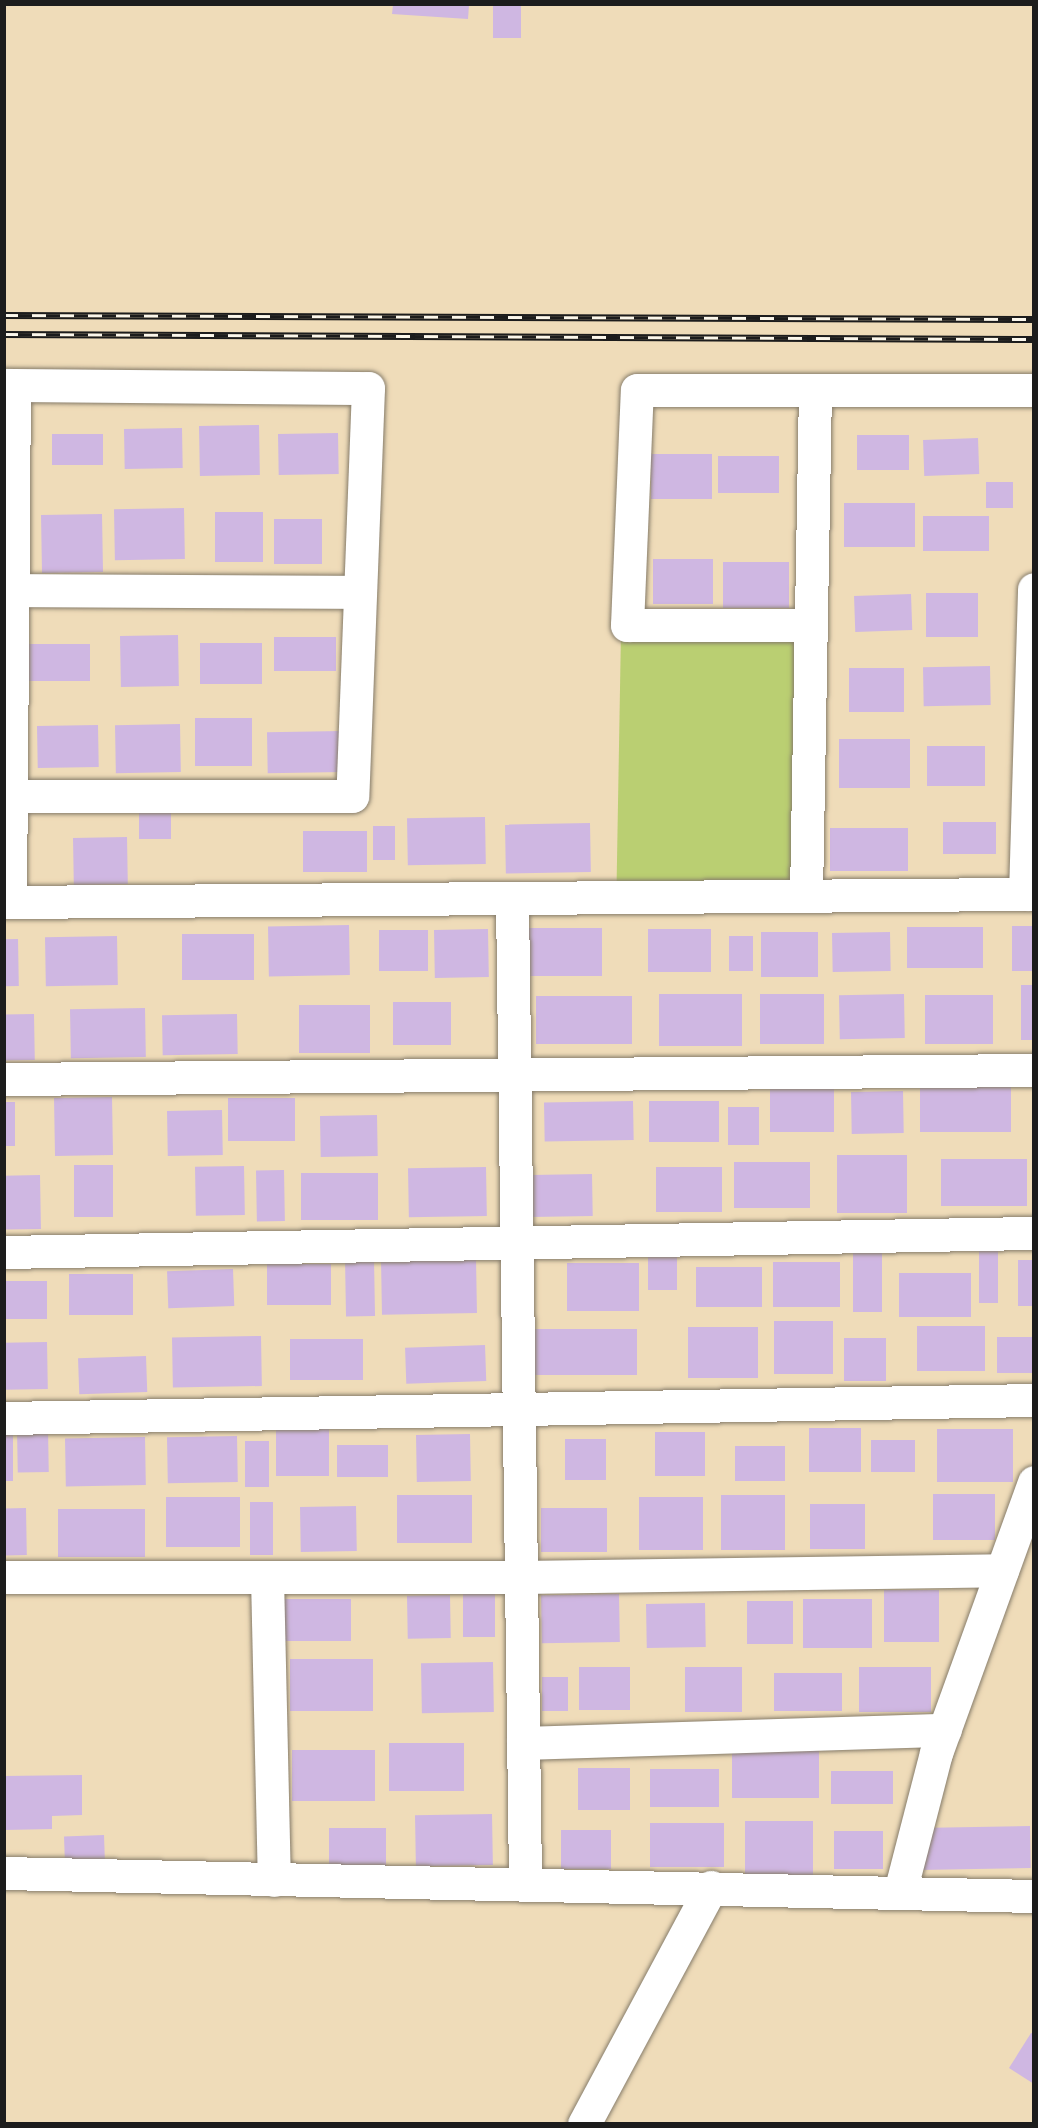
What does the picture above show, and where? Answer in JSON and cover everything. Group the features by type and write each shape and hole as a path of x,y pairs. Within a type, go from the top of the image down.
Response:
{"street":[{"path":"8,796 352,796 368,388 9,385 13,590 8,796 7,902 512,900 1029,894 1034,589"},
{"path":"811,625 627,625 637,390 1034,390"},
{"path":"806,895 814,390"},
{"path":"13,590 359,592"},
{"path":"512,900 525,1884"},
{"path":"4,1079 1034,1070"},
{"path":"4,1252 1034,1233"},
{"path":"4,1418 519,1407 1034,1400"},
{"path":"900,1892 945,1730 1034,1482"},
{"path":"4,1577 521,1577 1002,1570"},
{"path":"267,1577 274,1880"},
{"path":"523,1743 945,1730"},
{"path":"4,1873 1034,1896"},
{"path":"584,2124 711,1887"}],"green space":[{"path":"621,630 801,633 797,885 617,882"}],"building":[{"path":"493,4 521,4 521,38 493,38"},
{"path":"393,5 469,5 468,19 392,14"},
{"path":"259,425 260,475 200,476 199,426"},
{"path":"182,428 183,468 125,469 124,429"},
{"path":"338,433 339,474 279,475 278,434"},
{"path":"52,434 103,434 103,465 52,465"},
{"path":"857,435 909,435 909,470 857,470"},
{"path":"978,438 979,474 924,476 923,440"},
{"path":"651,454 712,454 712,499 651,499"},
{"path":"718,456 779,456 779,493 718,493"},
{"path":"986,482 1013,482 1013,508 986,508"},
{"path":"844,503 915,503 915,547 844,547"},
{"path":"184,508 185,559 115,560 114,509"},
{"path":"215,512 263,512 263,562 215,562"},
{"path":"102,514 103,572 42,573 41,515"},
{"path":"923,516 989,516 989,551 923,551"},
{"path":"274,519 322,519 322,564 274,564"},
{"path":"653,559 713,559 713,604 653,604"},
{"path":"723,562 789,562 789,608 723,608"},
{"path":"926,593 978,593 978,637 926,637"},
{"path":"911,594 912,630 855,632 854,596"},
{"path":"178,635 179,686 121,687 120,636"},
{"path":"274,637 336,637 336,671 274,671"},
{"path":"200,643 262,643 262,684 200,684"},
{"path":"27,644 90,644 90,681 27,681"},
{"path":"990,666 991,705 924,706 923,667"},
{"path":"849,668 904,668 904,712 849,712"},
{"path":"195,718 252,718 252,766 195,766"},
{"path":"180,724 181,772 116,773 115,725"},
{"path":"98,725 99,767 38,768 37,726"},
{"path":"342,731 343,772 268,773 267,732"},
{"path":"839,739 910,739 910,788 839,788"},
{"path":"927,746 985,746 985,786 927,786"},
{"path":"139,808 171,808 171,839 139,839"},
{"path":"485,817 486,864 408,865 407,818"},
{"path":"943,822 996,822 996,854 943,854"},
{"path":"590,823 591,872 506,873 505,824"},
{"path":"373,826 395,826 395,860 373,860"},
{"path":"830,828 908,828 908,871 830,871"},
{"path":"303,831 367,831 367,872 303,872"},
{"path":"127,837 128,884 74,885 73,838"},
{"path":"349,925 350,975 269,976 268,926"},
{"path":"1012,926 1034,926 1034,971 1012,971"},
{"path":"907,927 983,927 983,968 907,968"},
{"path":"527,928 602,928 602,976 527,976"},
{"path":"488,929 489,977 435,978 434,930"},
{"path":"648,929 711,929 711,972 648,972"},
{"path":"379,930 428,930 428,971 379,971"},
{"path":"761,932 818,932 818,977 761,977"},
{"path":"890,932 891,971 833,972 832,933"},
{"path":"182,934 254,934 254,980 182,980"},
{"path":"117,936 118,985 46,986 45,937"},
{"path":"729,936 753,936 753,971 729,971"},
{"path":"4,939 18,939 19,986 5,986"},
{"path":"1021,985 1034,985 1034,1040 1021,1040"},
{"path":"659,994 742,994 742,1046 659,1046"},
{"path":"760,994 824,994 824,1044 760,1044"},
{"path":"904,994 905,1038 840,1039 839,995"},
{"path":"925,995 993,995 993,1044 925,1044"},
{"path":"536,996 632,996 632,1044 536,1044"},
{"path":"393,1002 451,1002 451,1045 393,1045"},
{"path":"299,1005 370,1005 370,1053 299,1053"},
{"path":"145,1008 146,1057 71,1058 70,1009"},
{"path":"34,1014 35,1060 5,1061 4,1015"},
{"path":"237,1014 238,1054 163,1055 162,1015"},
{"path":"770,1079 834,1079 834,1132 770,1132"},
{"path":"920,1085 1011,1085 1011,1132 920,1132"},
{"path":"903,1091 904,1133 852,1134 851,1092"},
{"path":"112,1097 113,1155 55,1156 54,1098"},
{"path":"228,1098 295,1098 295,1141 228,1141"},
{"path":"633,1101 634,1140 545,1142 544,1103"},
{"path":"649,1101 719,1101 719,1142 649,1142"},
{"path":"4,1102 15,1102 15,1146 4,1146"},
{"path":"728,1107 759,1107 759,1145 728,1145"},
{"path":"222,1110 223,1155 168,1156 167,1111"},
{"path":"377,1115 378,1156 321,1157 320,1116"},
{"path":"837,1155 907,1155 907,1213 837,1213"},
{"path":"941,1159 1027,1159 1027,1206 941,1206"},
{"path":"734,1162 810,1162 810,1208 734,1208"},
{"path":"74,1165 113,1165 113,1217 74,1217"},
{"path":"244,1166 245,1215 196,1216 195,1167"},
{"path":"486,1167 487,1216 409,1217 408,1168"},
{"path":"656,1167 722,1167 722,1212 656,1212"},
{"path":"256,1170 284,1170 285,1221 257,1221"},
{"path":"301,1173 378,1173 378,1220 301,1220"},
{"path":"592,1174 593,1216 531,1217 530,1175"},
{"path":"40,1175 41,1229 5,1230 4,1176"},
{"path":"979,1240 998,1240 998,1303 979,1303"},
{"path":"853,1245 882,1245 882,1312 853,1312"},
{"path":"648,1249 677,1249 677,1290 648,1290"},
{"path":"374,1258 375,1316 346,1316 345,1259"},
{"path":"476,1258 477,1313 382,1315 381,1260"},
{"path":"1018,1260 1034,1260 1034,1306 1018,1306"},
{"path":"773,1262 840,1262 840,1307 773,1307"},
{"path":"567,1263 639,1263 639,1311 567,1311"},
{"path":"267,1264 331,1264 331,1305 267,1305"},
{"path":"696,1267 762,1267 762,1307 696,1307"},
{"path":"233,1269 234,1306 168,1308 167,1271"},
{"path":"899,1273 971,1273 971,1317 899,1317"},
{"path":"69,1274 133,1274 133,1315 69,1315"},
{"path":"4,1281 47,1281 47,1319 4,1319"},
{"path":"774,1321 833,1321 833,1374 774,1374"},
{"path":"917,1326 985,1326 985,1371 917,1371"},
{"path":"688,1327 758,1327 758,1378 688,1378"},
{"path":"531,1329 637,1329 637,1375 531,1375"},
{"path":"261,1336 262,1386 173,1388 172,1338"},
{"path":"997,1337 1034,1337 1034,1373 997,1373"},
{"path":"844,1338 886,1338 886,1381 844,1381"},
{"path":"290,1339 363,1339 363,1380 290,1380"},
{"path":"47,1342 48,1389 5,1390 4,1343"},
{"path":"485,1345 486,1381 406,1384 405,1348"},
{"path":"146,1356 147,1392 79,1394 78,1358"},
{"path":"276,1424 329,1424 329,1476 276,1476"},
{"path":"48,1428 49,1472 18,1473 17,1429"},
{"path":"809,1428 861,1428 861,1472 809,1472"},
{"path":"937,1429 1013,1429 1013,1482 937,1482"},
{"path":"4,1430 13,1430 13,1481 4,1481"},
{"path":"655,1432 705,1432 705,1476 655,1476"},
{"path":"470,1434 471,1481 417,1482 416,1435"},
{"path":"237,1436 238,1482 168,1483 167,1437"},
{"path":"145,1437 146,1485 66,1486 65,1438"},
{"path":"565,1439 606,1439 606,1480 565,1480"},
{"path":"871,1440 915,1440 915,1472 871,1472"},
{"path":"245,1441 269,1441 269,1487 245,1487"},
{"path":"337,1445 388,1445 388,1477 337,1477"},
{"path":"735,1446 785,1446 785,1481 735,1481"},
{"path":"933,1494 995,1494 995,1540 933,1540"},
{"path":"397,1495 472,1495 472,1543 397,1543"},
{"path":"721,1495 785,1495 785,1550 721,1550"},
{"path":"166,1497 240,1497 240,1547 166,1547"},
{"path":"639,1497 703,1497 703,1550 639,1550"},
{"path":"250,1502 273,1502 273,1555 250,1555"},
{"path":"810,1504 865,1504 865,1549 810,1549"},
{"path":"356,1506 357,1551 301,1552 300,1507"},
{"path":"4,1508 26,1508 27,1555 5,1555"},
{"path":"541,1508 607,1508 607,1552 541,1552"},
{"path":"58,1509 145,1509 145,1557 58,1557"},
{"path":"463,1580 495,1580 495,1637 463,1637"},
{"path":"884,1590 939,1590 939,1642 884,1642"},
{"path":"619,1594 620,1642 542,1643 541,1595"},
{"path":"450,1595 451,1638 408,1639 407,1596"},
{"path":"284,1599 351,1599 351,1641 284,1641"},
{"path":"803,1599 872,1599 872,1648 803,1648"},
{"path":"747,1601 793,1601 793,1644 747,1644"},
{"path":"705,1603 706,1647 647,1648 646,1604"},
{"path":"290,1659 373,1659 373,1711 290,1711"},
{"path":"493,1662 494,1712 422,1713 421,1663"},
{"path":"579,1667 630,1667 630,1710 579,1710"},
{"path":"685,1667 742,1667 742,1712 685,1712"},
{"path":"859,1667 931,1667 931,1712 859,1712"},
{"path":"774,1673 842,1673 842,1711 774,1711"},
{"path":"542,1677 568,1677 568,1711 542,1711"},
{"path":"389,1743 464,1743 464,1791 389,1791"},
{"path":"732,1749 819,1749 819,1798 732,1798"},
{"path":"292,1750 375,1750 375,1801 292,1801"},
{"path":"578,1768 630,1768 630,1810 578,1810"},
{"path":"650,1769 719,1769 719,1807 650,1807"},
{"path":"831,1771 893,1771 893,1804 831,1804"},
{"path":"82,1775 82,1815 52,1816 52,1829 4,1830 4,1776"},
{"path":"492,1814 493,1865 416,1866 415,1815"},
{"path":"745,1821 813,1821 813,1876 745,1876"},
{"path":"650,1823 724,1823 724,1867 650,1867"},
{"path":"1030,1826 1031,1868 919,1870 918,1828"},
{"path":"329,1828 386,1828 386,1868 329,1868"},
{"path":"561,1830 611,1830 611,1869 561,1869"},
{"path":"834,1831 883,1831 883,1869 834,1869"},
{"path":"104,1835 105,1860 65,1861 64,1836"},
{"path":"1031,2033 1034,2034 1034,2084 1009,2068"}],"railway":[{"path":"4,315 1034,319"},
{"path":"4,334 1034,339"}]}
